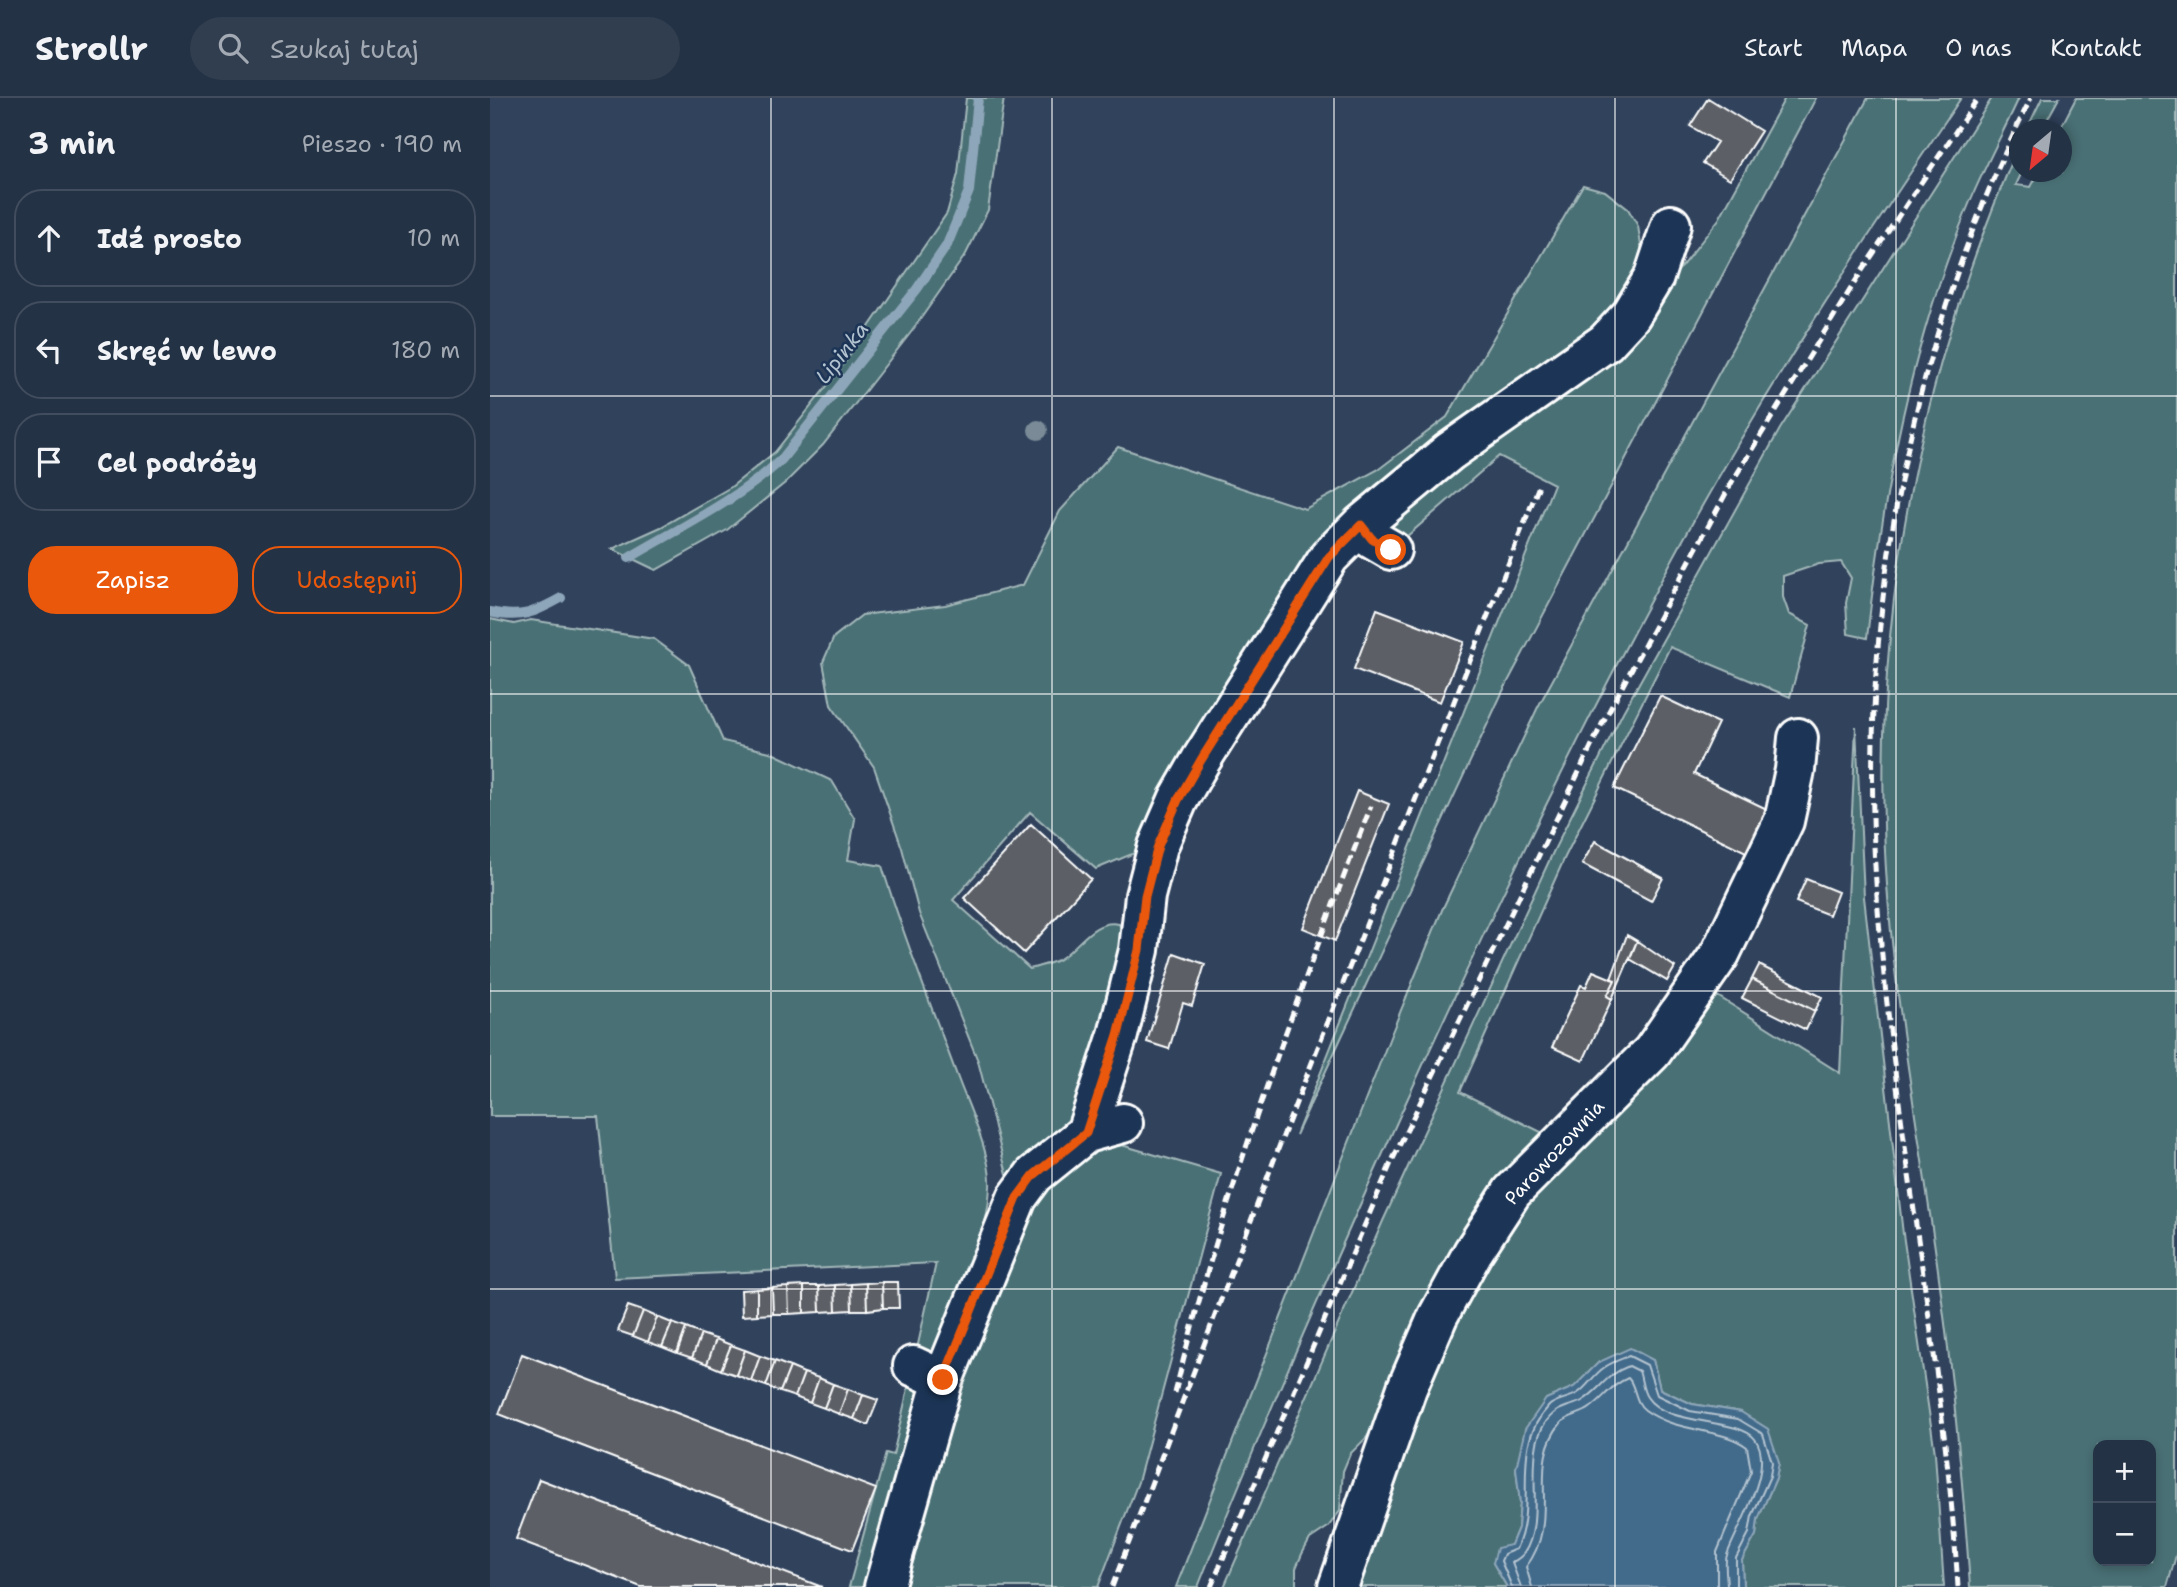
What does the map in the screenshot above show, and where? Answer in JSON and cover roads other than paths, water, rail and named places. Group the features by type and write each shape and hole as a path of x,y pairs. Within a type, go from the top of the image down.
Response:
{"lane":[{"path":"1086,1133 1118,1035 1139,950 1145,896 1158,846 1178,800 1329,557 1361,525 1449,452 1606,342 1630,314 1654,277 1671,225"},
{"path":"1361,525 1372,539 1391,550"},
{"name":"Parowozownia","path":"1338,1587 1407,1388 1455,1284 1512,1192 1652,1052 1720,954 1784,821 1796,770 1798,738"},
{"path":"884,1587 928,1373 1017,1198 1034,1175 1086,1133 1123,1123"}],"water":[{"path":"1630,1348 1653,1360 1660,1389 1692,1404 1741,1412 1768,1429 1779,1462 1776,1478 1758,1519 1756,1535 1742,1560 1743,1587 1507,1587 1493,1563 1497,1548 1511,1545 1518,1528 1520,1503 1516,1468 1525,1429 1546,1399 1574,1387 1599,1362"}],"waterway":[{"name":"Lipinka","path":"629,558 728,500 782,459 917,289 947,245 969,191 978,98"},
{"name":"Lipinka","path":"490,612 519,615 543,608 561,598"}],"railway":[{"path":"1211,1587 1391,1163 1602,724 1732,482 1863,269 1978,98"},
{"path":"1958,1587 1941,1410 1893,1059 1876,882 1873,781 1876,680 1885,579 1901,480 1924,381 1953,284 1989,190 2031,98"},
{"path":"1112,1587 1285,1131 1540,483"},
{"path":"1175,1393 1194,1318 1263,1096 1371,806"}]}
